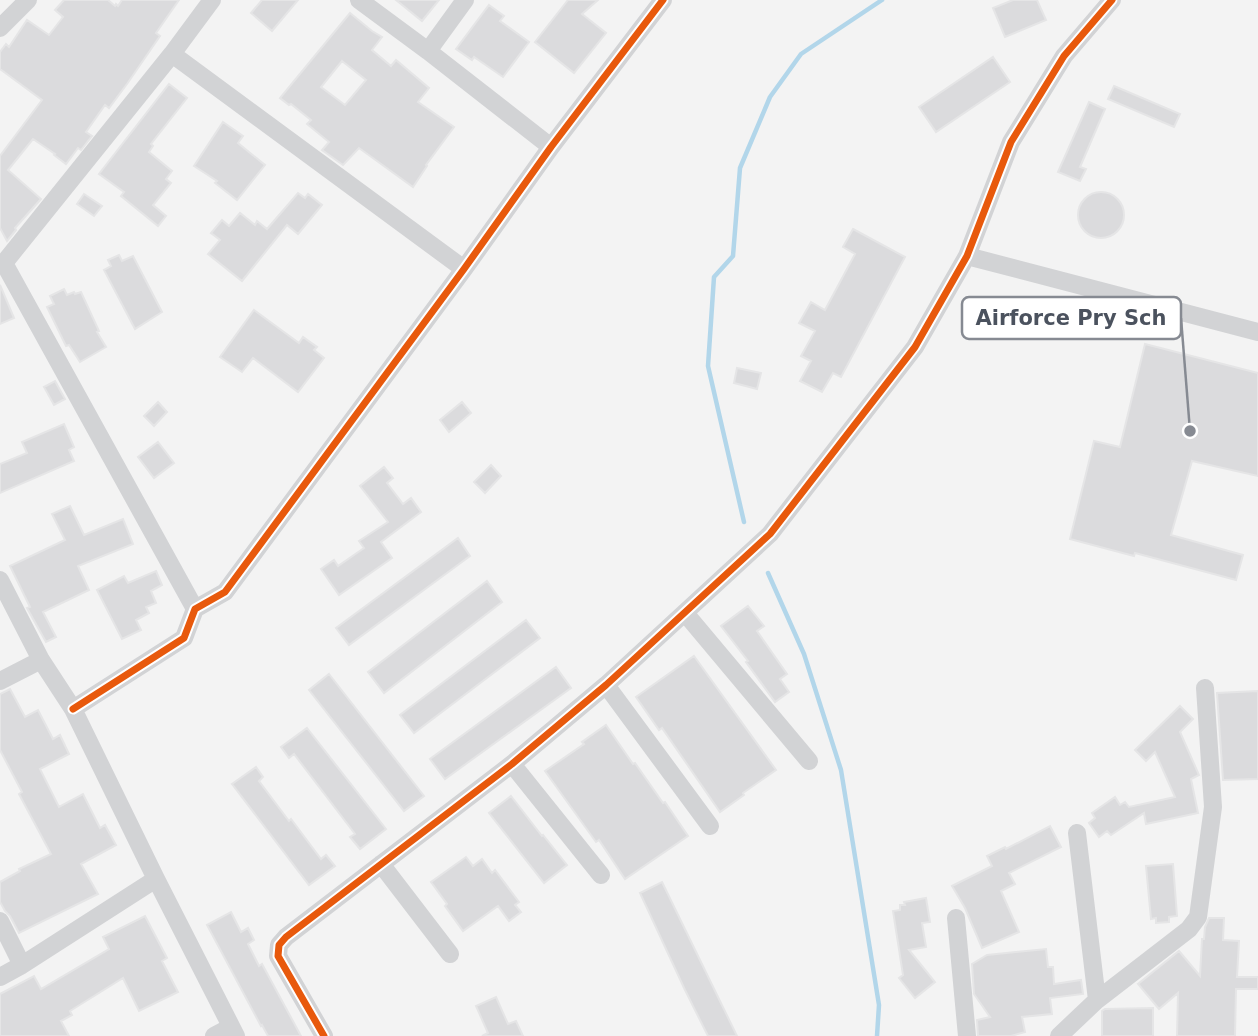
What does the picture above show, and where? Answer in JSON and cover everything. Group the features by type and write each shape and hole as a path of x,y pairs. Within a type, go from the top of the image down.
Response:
{"street":[{"path":"0,28 28,0"},
{"path":"195,609 2,260 173,54 212,0"},
{"path":"359,0 551,147"},
{"path":"428,51 465,0"},
{"path":"73,709 184,638 195,609 225,592 551,147 663,0"},
{"path":"324,1036 278,956 279,945 512,764 606,685 770,534 915,347 967,256 1011,142 1064,56 1112,0"},
{"path":"173,54 464,269"},
{"path":"967,256 1258,332"},
{"path":"0,580 41,660 73,709 233,1032 214,1036"},
{"path":"685,612 809,761"},
{"path":"0,681 41,660"},
{"path":"606,685 710,826"},
{"path":"1059,1036 1097,1000 1189,929 1198,917 1213,807 1205,688"},
{"path":"512,764 601,876"},
{"path":"1077,834 1097,1000"},
{"path":"381,864 450,954"},
{"path":"0,976 22,965 156,879"},
{"path":"956,918 967,1036"},
{"path":"0,921 22,965"}],"building":[{"path":"64,0 108,0 118,6 122,0 179,0 156,33 160,36 127,84 109,108 105,105 86,132 92,136 81,150 78,148 66,164 33,139 8,170 41,199 7,241 0,228 0,156 42,100 0,69 0,52 6,44 9,47 27,20 49,35 63,17 55,10"},
{"path":"262,0 298,0 272,31 251,13"},
{"path":"396,0 439,0 422,21"},
{"path":"568,0 598,0 582,14 606,33 574,73 535,42"},
{"path":"1013,0 1037,0 1046,20 1005,37 993,8"},
{"path":"489,5 504,16 500,21 529,42 503,77 474,57 472,60 456,49"},
{"path":"350,13 382,37 372,50 391,66 396,60 429,88 418,102 454,127 413,187 359,148 343,165 322,150 329,142 307,124 311,120 280,98","holes":["342,61 366,80 345,105 321,87"]},
{"path":"993,57 1010,82 936,132 919,107"},
{"path":"169,84 187,98 151,144 153,146 149,152 172,171 166,179 171,183 153,205 166,216 158,226 121,196 124,192 99,174"},
{"path":"1114,86 1180,114 1174,127 1108,99"},
{"path":"1089,102 1105,109 1080,167 1086,169 1080,181 1058,172"},
{"path":"223,122 243,136 238,143 265,165 237,200 215,183 217,181 194,166"},
{"path":"1101,192 1117,199 1124,215 1117,231 1101,238 1085,231 1078,215 1085,199"},
{"path":"298,193 305,198 308,194 322,205 298,234 287,225 242,281 208,254 220,240 211,233 222,220 229,226 240,213 255,225 257,221 267,229"},
{"path":"84,194 102,206 94,216 77,204"},
{"path":"853,229 905,257 841,377 833,373 822,392 800,381 811,361 801,356 815,331 799,323 811,302 825,310 855,254 843,247"},
{"path":"119,255 122,261 133,256 162,312 135,329 104,270 111,266 108,260"},
{"path":"0,285 14,318 0,324"},
{"path":"64,289 67,295 81,292 106,347 80,362 69,345 66,346 47,307 54,304 50,296"},
{"path":"254,310 299,343 303,337 317,347 314,350 324,358 298,392 253,358 242,372 220,357"},
{"path":"1145,344 1258,373 1258,476 1192,461 1171,535 1243,555 1236,580 1070,539 1094,441 1120,447"},
{"path":"737,368 761,373 757,389 734,383"},
{"path":"55,381 65,399 54,405 44,387"},
{"path":"158,402 167,412 154,426 144,416"},
{"path":"462,402 471,413 449,432 440,420"},
{"path":"64,424 74,447 69,450 74,461 0,493 0,464 27,453 22,442"},
{"path":"158,442 174,463 154,478 138,457"},
{"path":"491,465 501,476 485,493 474,482"},
{"path":"384,467 393,478 387,483 403,504 411,498 421,512 381,542 392,558 339,595 321,569 334,560 338,566 364,548 359,541 388,522 360,486"},
{"path":"70,506 84,535 123,519 133,544 78,566 89,590 43,612 56,637 46,642 27,608 30,607 10,566 65,540 52,514"},
{"path":"458,538 470,556 349,645 336,628"},
{"path":"156,571 162,585 151,591 156,603 146,607 149,613 136,620 141,630 122,639 97,590 124,576 128,583"},
{"path":"487,581 502,602 384,693 368,672"},
{"path":"748,606 764,626 757,631 787,674 780,679 789,692 775,702 721,626"},
{"path":"526,620 540,638 414,733 400,715"},
{"path":"694,656 776,770 720,812 662,728 659,730 636,697"},
{"path":"556,667 571,688 445,779 430,759"},
{"path":"329,674 424,796 404,811 309,690"},
{"path":"10,689 25,717 38,710 53,739 60,735 69,754 40,769 59,807 83,794 100,828 105,825 116,845 81,864 98,894 19,933 0,902 0,882 20,871 19,869 51,854 19,794 22,792 0,750 0,694"},
{"path":"1258,691 1258,779 1223,780 1217,693"},
{"path":"1180,706 1193,719 1180,732 1199,775 1191,779 1198,813 1146,824 1144,813 1111,835 1107,831 1099,837 1089,823 1095,818 1092,813 1115,797 1120,805 1125,802 1129,807 1175,797 1155,752 1146,761 1135,750"},
{"path":"606,725 688,836 625,879 599,840 596,842 545,771"},
{"path":"307,728 386,829 360,849 350,837 355,834 294,754 289,758 281,747"},
{"path":"256,767 263,777 259,781 289,821 291,819 321,859 326,855 335,866 309,885 232,784"},
{"path":"511,796 567,865 544,883 489,813"},
{"path":"1050,826 1061,847 1009,873 1015,884 1001,891 1019,932 982,948 965,908 952,886 992,866 987,856"},
{"path":"466,857 473,866 482,859 492,873 495,870 519,902 515,905 521,912 509,921 498,906 463,931 431,882"},
{"path":"1173,864 1177,916 1169,917 1169,922 1156,923 1156,918 1151,919 1146,866"},
{"path":"662,882 737,1036 708,1036 685,990 640,893"},
{"path":"926,898 930,922 922,923 926,947 909,950 935,982 915,998 899,978 903,975 893,911 900,910 900,905 905,905 904,902"},
{"path":"231,912 241,932 248,928 254,940 248,944 259,966 262,964 301,1036 268,1036 261,1026 207,925"},
{"path":"145,916 167,958 162,961 178,992 139,1011 123,978 70,1011 72,1015 61,1021 69,1036 0,1036 0,994 34,976 41,989 109,949 103,937"},
{"path":"1209,918 1224,918 1223,940 1239,941 1237,977 1258,977 1258,989 1236,989 1235,1036 1177,1036 1178,993 1159,1009 1138,984 1179,951 1200,976 1202,939"},
{"path":"1046,949 1048,967 1053,967 1054,984 1081,980 1083,994 1050,998 1052,1014 1022,1017 1025,1032 1011,1036 978,1036 977,1020 990,1017 974,994 972,964 987,955"},
{"path":"496,997 508,1024 516,1021 523,1036 482,1036 488,1033 476,1006"},
{"path":"1153,1008 1153,1036 1102,1036 1102,1011 1105,1009"}],"waterway":[{"path":"744,522 708,366 714,277 733,256 740,168 770,97 801,54 882,0"},
{"path":"768,573 804,654 841,770 879,1005 877,1036"}],"cycle path":[{"path":"73,709 184,638 195,609 225,592 551,147 663,0"},
{"path":"324,1036 278,956 279,945 512,764 606,685 770,534 915,347 967,256 1011,142 1064,56 1112,0"}],"place":[{"name":"Airforce Pry Sch","path":"1190,431"}]}
